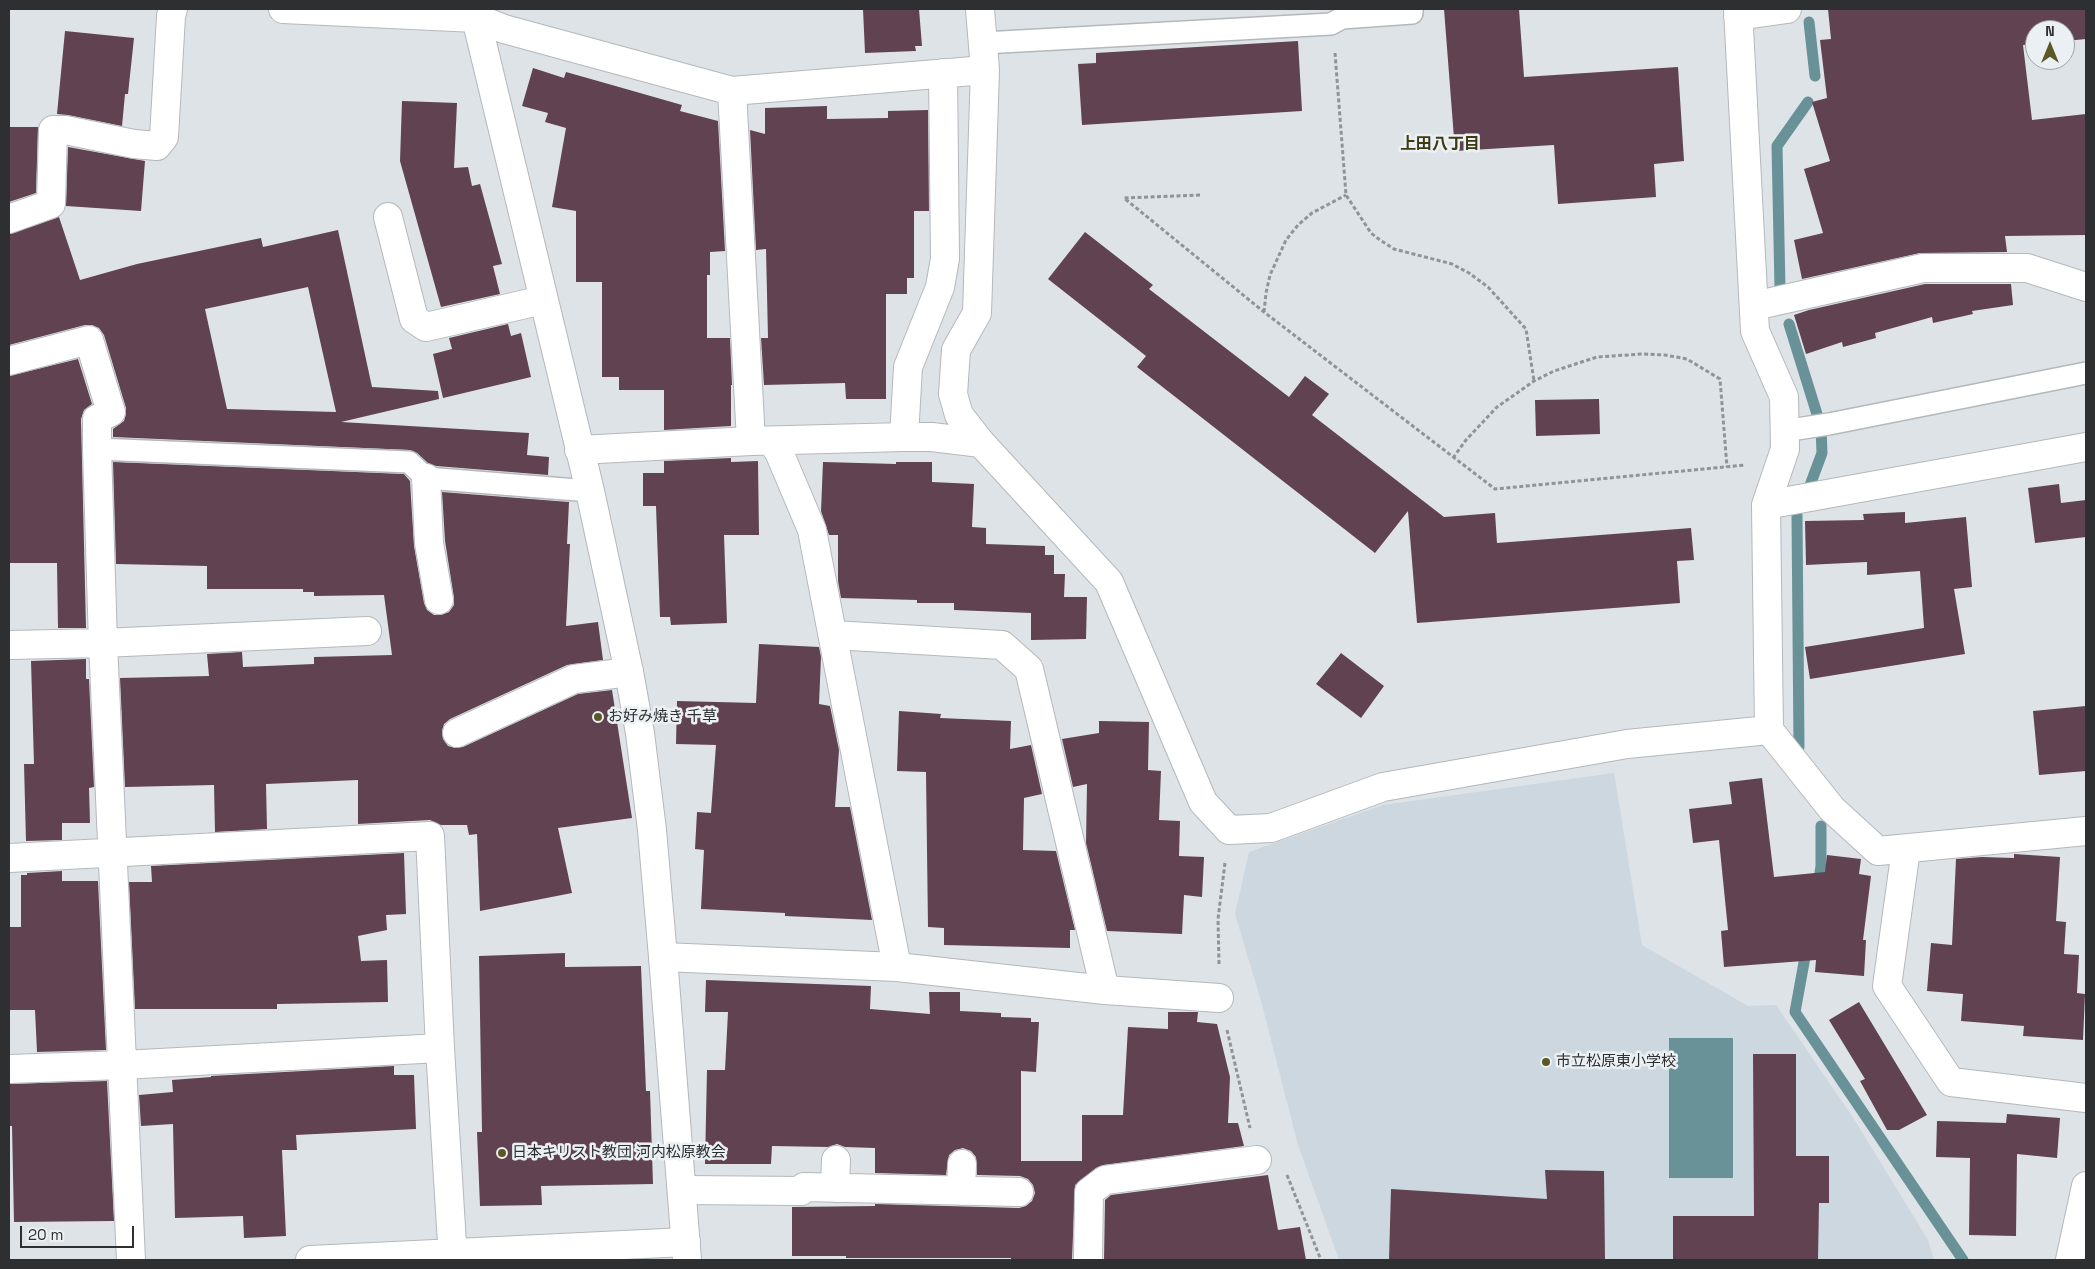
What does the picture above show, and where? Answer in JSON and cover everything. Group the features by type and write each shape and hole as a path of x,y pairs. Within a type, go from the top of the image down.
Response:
{"street":[{"path":"9,219 51,204 53,130 65,130 142,145 157,146 164,137 170,16 174,9"},
{"path":"283,9 475,12 504,29 732,90 985,70"},
{"path":"980,9 985,70 977,313 956,350 953,394 959,416 980,443 1109,582 1203,802 1229,830 1271,828 1383,786 1627,744 1769,730"},
{"path":"1787,9 1738,12 1755,331 1784,396 1785,449 1766,505 1769,730 1832,809 1878,851 2086,831"},
{"path":"310,1260 687,1251 663,957 640,734 629,672 590,491 475,12"},
{"path":"904,437 908,367 940,286 946,259 943,74"},
{"path":"732,90 761,441"},
{"path":"388,217 414,319 426,327 543,300"},
{"path":"1754,306 1923,268 2027,268 2086,287"},
{"path":"9,361 90,340 111,412 97,419 97,449 102,643 131,1260"},
{"path":"579,450 761,441 904,437 932,437 980,443"},
{"path":"761,441 779,452 812,530 834,635 897,967"},
{"path":"1766,505 2086,447"},
{"path":"426,478 429,542 439,600"},
{"path":"9,645 102,643 367,631"},
{"path":"834,635 1002,645 1029,669 1106,990"},
{"path":"456,734 574,679 629,672"},
{"path":"9,858 430,836 440,1048 453,1256"},
{"path":"1906,848 1887,986 1950,1082 2086,1098"},
{"path":"663,957 897,967 1106,990 1219,998"},
{"path":"9,1069 122,1065 440,1048"},
{"path":"835,1188 836,1160"},
{"path":"1088,1260 1089,1192 1105,1180 1257,1160"},
{"path":"961,1191 962,1164"},
{"path":"2070,1260 2086,1186"},
{"path":"683,1190 801,1190 804,1187 1019,1192"}],"lane":[{"path":"983,43 1331,24 1342,18 1412,13 1412,9"},
{"path":"1784,431 1829,424 2086,372"},
{"path":"97,449 410,462 426,478 590,491"}],"path":[{"path":"1331,24 1334,39 1346,195 1371,233 1380,240 1394,249 1452,264 1469,273 1488,287 1526,329 1534,381"},
{"path":"1264,312 1270,274 1276,257 1286,240 1312,212 1346,195"},
{"path":"1200,196 1124,198 1264,312 1494,489 1781,462"},
{"path":"1453,458 1466,440 1497,407 1534,381 1554,371 1597,357 1642,354 1665,355 1687,359 1720,380 1727,467"},
{"path":"1229,830 1218,919 1219,998 1245,1101 1257,1160 1281,1161 1320,1260"}],"shaded area":[{"name":"市立松原東小学校","path":"1614,773 1642,945 1748,1006 1776,1005 1854,1119 1928,1240 1934,1260 1339,1260 1298,1145 1261,1001 1235,914 1249,852 1383,805"}],"water":[{"path":"1669,1038 1733,1038 1733,1178 1669,1178"}],"building":[{"path":"863,9 919,9 922,46 915,46 916,51 865,53"},
{"path":"1444,9 1519,9 1524,77 1678,67 1684,161 1654,164 1656,197 1558,204 1554,145 1455,151"},
{"path":"1828,9 2086,9 2086,39 2075,40 2075,20 2025,20 2025,45 2023,45 2032,120 2086,114 2086,235 2005,236 2007,252 1920,253 1802,279 1794,240 1823,233 1804,169 1830,161 1812,102 1827,98 1820,40 1831,39"},
{"path":"65,31 134,38 128,94 125,94 122,126 57,114"},
{"path":"1298,41 1302,111 1082,125 1078,64 1096,63 1096,53"},
{"path":"533,68 564,78 566,72 682,105 680,111 718,121 725,251 710,252 710,275 707,275 707,338 730,338 731,426 664,430 664,390 619,390 619,377 602,377 602,282 576,282 576,211 552,207 566,128 545,122 548,113 522,106"},
{"path":"402,101 457,103 454,168 468,167 472,186 480,184 502,264 493,266 500,294 441,307 400,161"},
{"path":"827,106 827,119 888,118 888,111 928,110 929,211 914,211 914,278 907,278 907,294 886,294 886,399 846,399 845,383 764,385 761,338 768,338 766,249 756,250 750,130 765,134 765,108"},
{"path":"9,127 38,127 36,193 9,202"},
{"path":"68,147 145,161 141,211 66,206"},
{"path":"59,217 80,280 137,264 261,238 263,247 338,230 372,387 438,391 439,399 341,422 529,433 527,455 549,457 548,475 436,466 428,463 417,453 410,450 113,437 113,429 124,421 126,408 104,335 99,328 85,325 9,345 9,234","holes":["308,287 336,412 227,409 205,309"]},
{"path":"1085,232 1153,285 1149,289 1289,397 1305,376 1329,394 1312,415 1444,517 1495,513 1497,543 1691,528 1694,560 1677,561 1680,603 1417,623 1408,511 1375,553 1137,367 1146,356 1048,279"},
{"path":"1925,284 2011,284 2013,305 1972,311 1973,314 1933,323 1932,317 1875,333 1876,338 1843,347 1842,342 1806,354 1794,315"},
{"path":"508,324 511,336 521,333 531,377 443,398 433,354 452,349 449,338"},
{"path":"78,359 92,404 84,410 81,419 86,628 58,628 57,563 9,563 9,376"},
{"path":"1599,399 1600,434 1536,436 1535,400"},
{"path":"731,458 731,462 758,461 759,535 724,535 727,623 671,625 670,617 660,617 656,506 643,506 643,473 664,473 664,461"},
{"path":"113,462 404,474 410,481 414,546 424,603 427,610 434,615 449,612 454,605 445,541 442,492 569,502 567,544 570,544 566,626 598,622 603,660 567,665 450,719 444,724 442,731 443,739 448,746 455,748 463,747 578,694 612,690 632,818 558,828 572,893 480,911 477,834 469,835 467,825 441,825 430,820 358,824 358,780 266,784 267,829 215,832 214,785 125,787 120,678 209,676 207,654 242,652 243,667 314,664 314,657 392,655 384,595 314,596 314,592 303,592 303,589 207,589 207,566 116,564"},
{"path":"823,462 896,464 896,462 932,462 932,482 974,484 972,527 986,528 986,544 1045,546 1045,555 1054,555 1054,574 1065,574 1064,597 1087,597 1086,639 1031,640 1031,613 954,610 954,603 917,603 917,600 841,598 838,581 838,535 829,535 821,511"},
{"path":"2059,484 2061,503 2086,500 2086,537 2035,543 2028,488"},
{"path":"1905,512 1905,523 1966,517 1972,587 1954,589 1965,654 1810,679 1805,647 1924,628 1920,571 1867,575 1867,562 1806,565 1805,521 1864,520 1863,514"},
{"path":"759,644 819,647 821,657 819,704 830,706 839,750 835,807 850,807 872,920 785,916 785,913 701,909 704,850 695,849 697,812 711,813 716,745 676,744 677,701 756,703"},
{"path":"1341,653 1384,686 1361,718 1316,684"},
{"path":"86,659 86,679 89,679 94,787 89,788 90,823 62,823 62,840 26,841 24,764 34,764 31,661"},
{"path":"2086,706 2086,771 2039,775 2033,711"},
{"path":"899,711 941,714 940,718 1011,721 1010,749 1031,745 1042,794 1024,798 1023,850 1056,851 1075,930 1070,930 1070,948 944,945 944,928 928,927 926,772 897,771"},
{"path":"1099,721 1149,722 1148,770 1161,771 1159,820 1180,821 1179,856 1204,857 1202,897 1184,895 1182,934 1107,931 1086,843 1087,784 1073,787 1062,739 1099,733"},
{"path":"1762,778 1774,877 1825,872 1827,855 1861,859 1859,874 1871,876 1863,940 1866,940 1864,976 1815,972 1816,960 1724,967 1721,931 1728,930 1719,840 1693,843 1689,809 1732,804 1729,782"},
{"path":"404,853 406,914 386,915 387,930 358,936 361,961 387,960 388,1002 277,1004 277,1009 135,1009 129,882 152,882 151,866"},
{"path":"2014,854 2060,857 2056,921 2066,922 2064,954 2079,955 2077,993 2085,994 2083,1040 2023,1036 2024,1026 1961,1021 1963,994 1927,991 1931,943 1952,945 1956,859 1982,857 2014,858"},
{"path":"62,871 62,881 98,881 106,1050 37,1052 35,1010 9,1010 9,927 21,927 21,875"},
{"path":"565,953 565,967 641,966 646,1091 650,1091 653,1184 541,1186 542,1205 480,1206 477,1132 482,1132 479,956"},
{"path":"706,980 871,986 870,1009 930,1014 929,992 960,992 960,1011 1001,1013 1001,1017 1031,1018 1031,1022 1039,1022 1036,1072 1021,1071 1021,1161 1082,1161 1082,1115 1123,1115 1128,1027 1168,1029 1168,1012 1198,1012 1197,1022 1217,1024 1230,1077 1228,1123 1238,1123 1244,1146 1103,1165 1096,1168 1075,1185 1072,1260 792,1256 792,1207 875,1206 875,1204 1019,1208 1026,1206 1032,1201 1035,1193 1033,1185 1028,1179 1020,1176 977,1175 976,1157 971,1151 963,1148 955,1150 949,1155 946,1175 875,1173 875,1148 845,1147 837,1144 828,1147 772,1146 771,1164 705,1164 707,1070 725,1070 728,1012 705,1012"},
{"path":"1859,1002 1927,1115 1899,1130 1887,1130 1860,1081 1865,1079 1829,1020"},
{"path":"1753,1054 1796,1054 1796,1156 1829,1156 1829,1203 1819,1203 1818,1260 1673,1260 1673,1216 1754,1216"},
{"path":"394,1066 394,1075 414,1075 416,1129 296,1135 297,1150 282,1150 286,1236 244,1238 243,1216 175,1218 173,1124 141,1126 139,1095 173,1092 172,1080 211,1076"},
{"path":"107,1081 114,1221 14,1222 12,1126 9,1126 9,1084"},
{"path":"2007,1114 2060,1118 2057,1158 2017,1154 2016,1236 1969,1235 1970,1158 1936,1157 1937,1121 2006,1123"},
{"path":"1545,1170 1604,1171 1605,1260 1389,1260 1391,1189 1547,1199"},
{"path":"1268,1175 1278,1230 1300,1227 1306,1260 1104,1260 1105,1200 1111,1195"}],"waterway":[{"path":"1809,22 1815,76"},
{"path":"1780,288 1777,146 1808,102"},
{"path":"1789,324 1821,427 1822,453 1809,488"},
{"path":"1797,515 1799,747"},
{"path":"1818,886 1821,866 1821,826"},
{"path":"1807,946 1795,1012 1963,1260"}],"place":[{"name":"お好み焼き 千草","path":"598,717"},
{"name":"市立松原東小学校","path":"1546,1062"},
{"name":"日本キリスト教団 河内松原教会","path":"502,1153"}],"district":[{"name":"上田八丁目","path":"1440,145"}]}
